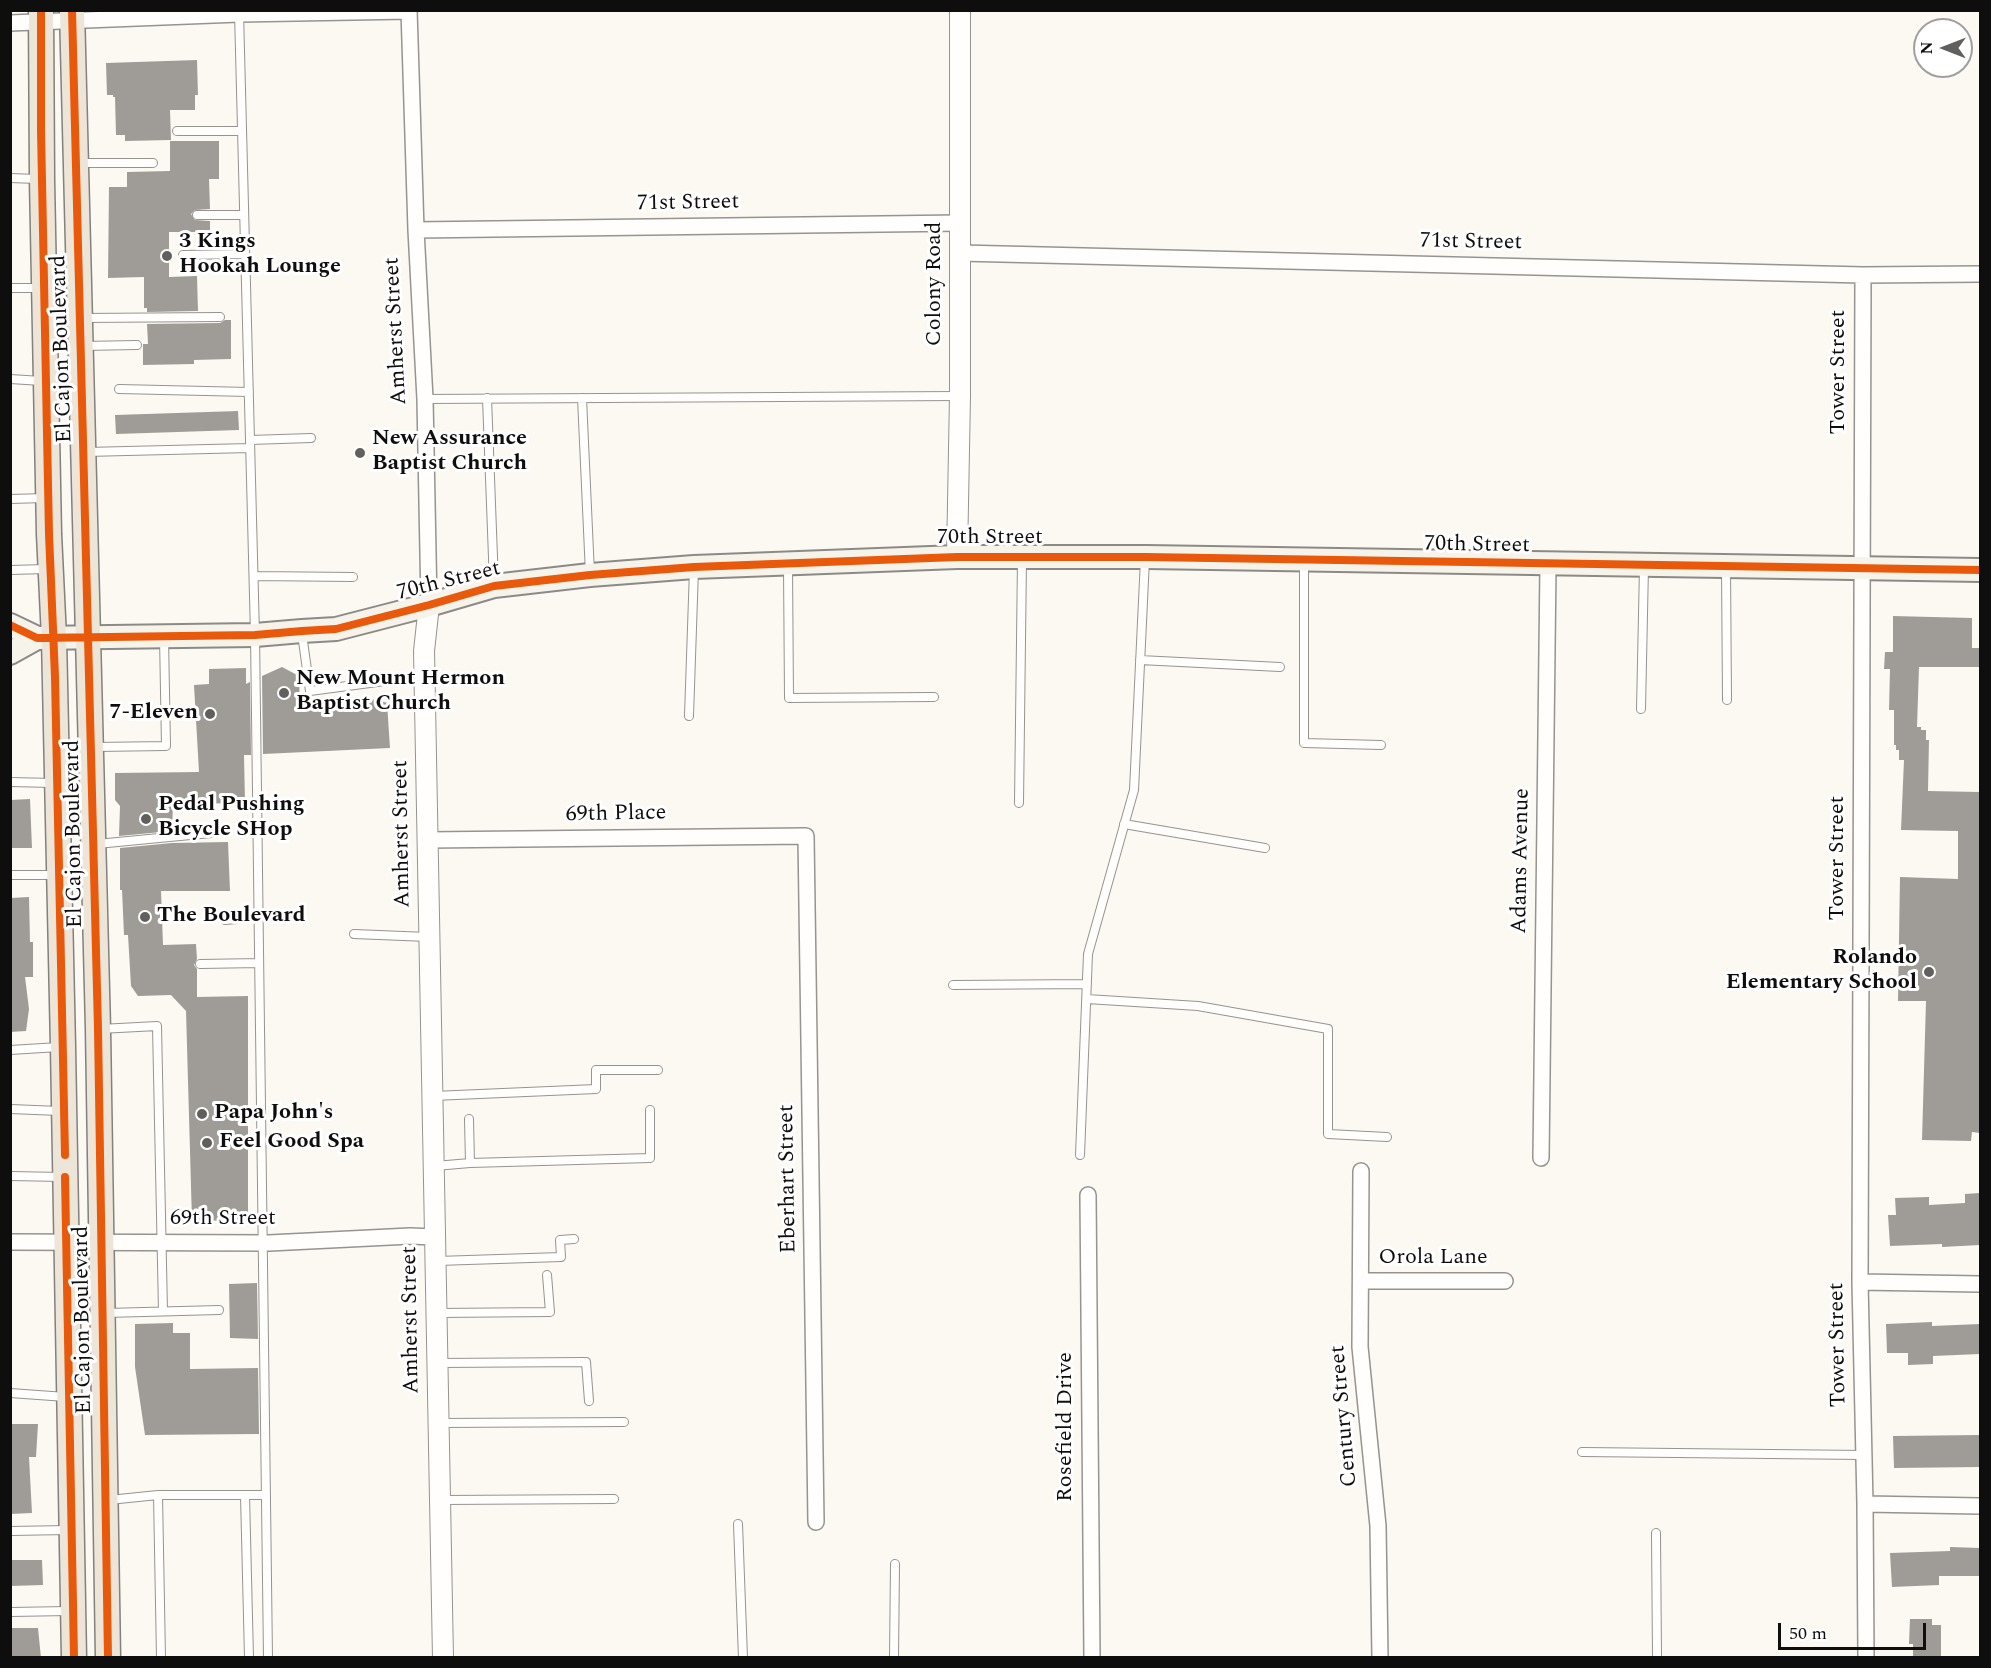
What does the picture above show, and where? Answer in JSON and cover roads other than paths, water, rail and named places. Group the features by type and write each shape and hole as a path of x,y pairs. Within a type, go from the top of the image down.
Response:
{"main road":[{"name":"El Cajon Boulevard","path":"72,16 98,1029 108,1658"},
{"name":"El Cajon Boulevard","path":"41,17 42,180 51,569 46,638 58,783 74,1658"},
{"name":"70th Street","path":"10,625 46,638 255,635 336,629 494,586 590,575 694,567 957,557 1146,557 1980,570"},
{"name":"70th Street","path":"10,653 46,638"}],"street":[{"name":"Colony Road","path":"957,557 960,396 960,10"},
{"path":"10,23 41,17 72,16 409,11"},
{"name":"Amherst Street","path":"409,11 416,230 425,399 429,605 423,648 443,1658"},
{"name":"71st Street","path":"416,230 960,224"},
{"name":"71st Street","path":"960,253 1863,274 1980,274"},
{"name":"Tower Street","path":"1863,274 1860,1282 1866,1658"},
{"name":"Adams Avenue","path":"1541,1158 1548,565"},
{"name":"69th Place","path":"427,840 806,836"},
{"name":"Eberhart Street","path":"806,836 816,1522"},
{"name":"Century Street","path":"1361,1171 1360,1347 1378,1526 1380,1658"},
{"name":"Rosefield Drive","path":"1088,1195 1092,1658"},
{"name":"69th Street","path":"10,1242 263,1243 410,1236 435,1237"},
{"name":"Orola Lane","path":"1361,1281 1505,1281"},
{"path":"1860,1282 1980,1284"},
{"path":"1865,1504 1980,1506"}],"lane":[{"path":"239,12 254,576 268,1658"},
{"path":"177,131 242,131"},
{"path":"76,163 153,163"},
{"path":"10,178 42,180"},
{"path":"197,215 244,215"},
{"path":"183,255 245,254"},
{"path":"10,288 44,288"},
{"path":"80,318 220,317"},
{"path":"81,346 137,345"},
{"path":"10,379 46,381"},
{"path":"119,389 249,392"},
{"path":"425,399 960,396"},
{"path":"487,398 494,586"},
{"path":"582,398 590,575"},
{"path":"84,452 250,444 311,438"},
{"path":"10,499 49,498"},
{"path":"1019,803 1022,557"},
{"path":"1080,1155 1088,954 1134,790 1146,557"},
{"path":"1304,560 1304,743 1381,745"},
{"path":"788,563 789,698 934,697"},
{"path":"1641,709 1644,566"},
{"path":"689,716 694,567"},
{"path":"1726,567 1727,700"},
{"path":"10,570 51,569"},
{"path":"254,576 354,577"},
{"path":"302,631 310,691 424,676"},
{"path":"90,747 166,746 164,636"},
{"path":"1140,660 1280,667"},
{"path":"10,782 58,783"},
{"path":"1124,824 1264,848"},
{"path":"92,845 211,834"},
{"path":"10,875 59,875"},
{"path":"225,920 259,916"},
{"path":"354,934 429,937"},
{"path":"200,964 260,963"},
{"path":"952,985 1087,984"},
{"path":"1087,999 1198,1006 1328,1029 1328,1134 1387,1137"},
{"path":"98,1029 157,1026 163,1311"},
{"path":"10,1050 63,1047"},
{"path":"431,1096 596,1089 596,1070 658,1070"},
{"path":"10,1109 64,1111"},
{"path":"433,1166 650,1158 650,1110"},
{"path":"469,1119 470,1163"},
{"path":"10,1176 65,1177"},
{"path":"435,1261 561,1257 560,1240 574,1239"},
{"path":"436,1313 550,1312 547,1275"},
{"path":"102,1313 219,1310"},
{"path":"437,1363 586,1362 589,1401"},
{"path":"10,1393 69,1397"},
{"path":"438,1423 624,1422"},
{"path":"1582,1452 1864,1455"},
{"path":"105,1500 158,1495 266,1496"},
{"path":"158,1495 161,1658"},
{"path":"245,1496 249,1658"},
{"path":"440,1500 614,1499"},
{"path":"738,1524 743,1658"},
{"path":"10,1531 72,1530"},
{"path":"1656,1533 1657,1658"},
{"path":"894,1658 895,1564"},
{"path":"10,1612 73,1611"}],"place":[{"name":"3 Kings Hookah Lounge","path":"167,256"},
{"name":"New Assurance Baptist Church","path":"360,453"},
{"name":"New Mount Hermon Baptist Church","path":"284,693"},
{"name":"7-Eleven","path":"210,714"},
{"name":"Pedal Pushing Bicycle SHop","path":"146,819"},
{"name":"The Boulevard","path":"145,917"},
{"name":"Rolando Elementary School","path":"1929,972"},
{"name":"Papa John's","path":"202,1114"},
{"name":"Feel Good Spa","path":"207,1143"}]}
